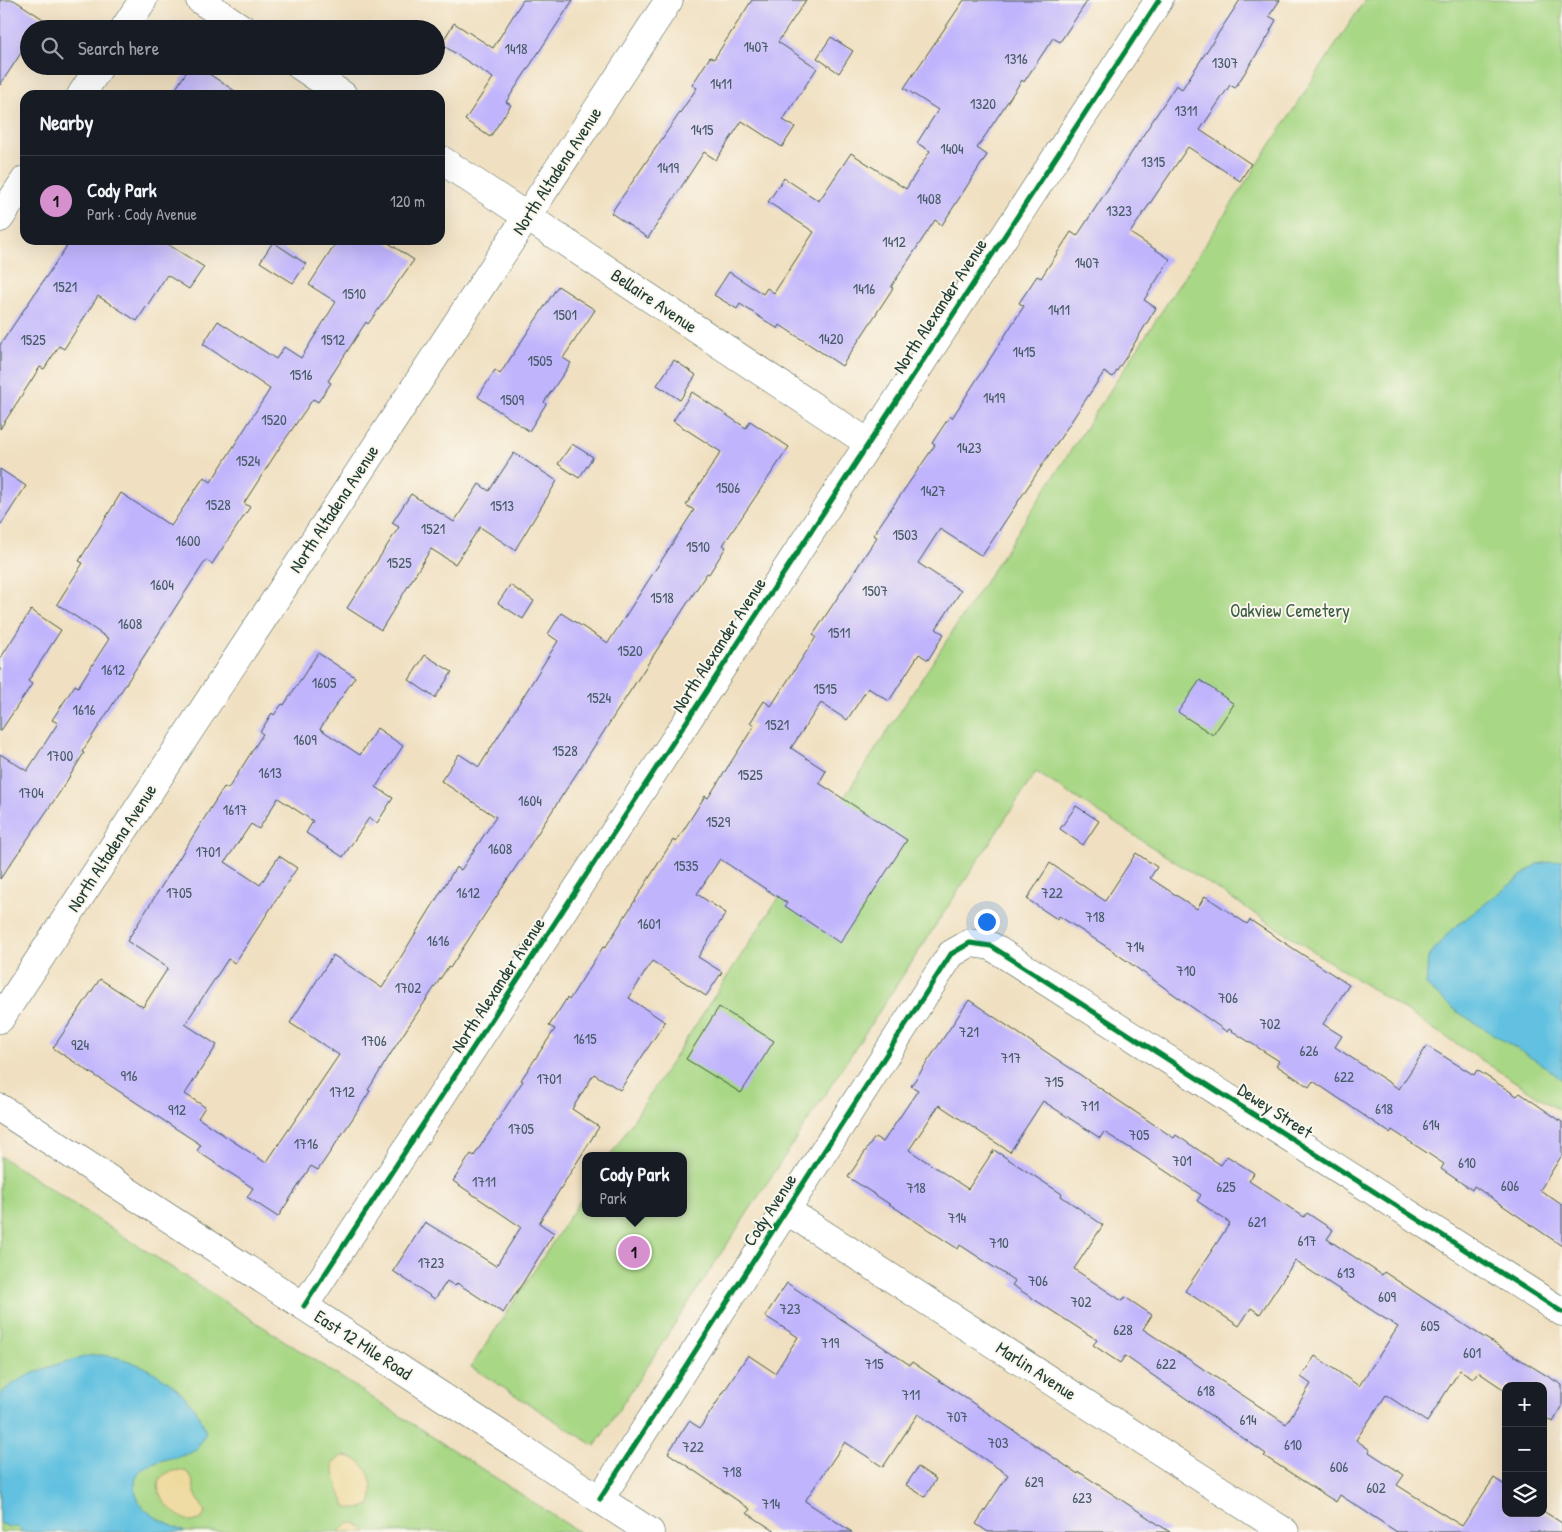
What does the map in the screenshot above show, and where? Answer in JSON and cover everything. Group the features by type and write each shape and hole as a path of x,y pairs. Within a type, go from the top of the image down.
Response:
{"street":[{"path":"130,20 143,0"},
{"path":"200,0 230,20"},
{"name":"North Altadena Avenue","path":"0,1019 669,0"},
{"name":"North Alexander Avenue","path":"304,1306 867,442 1159,0"},
{"path":"84,90 94,75"},
{"path":"313,75 336,90"},
{"name":"Bellaire Avenue","path":"445,162 867,442"},
{"path":"0,218 20,188"},
{"name":"Dewey Street","path":"970,943 982,942 991,946 1562,1312"},
{"name":"Cody Avenue","path":"600,1499 951,954 970,943"},
{"name":"East 12 Mile Road","path":"0,1108 650,1532"},
{"name":"Marlin Avenue","path":"786,1210 1285,1532"}],"green space":[{"name":"Oakview Cemetery","path":"1365,0 1562,0 1562,1112 1036,772 595,1446 471,1367 582,1198 582,1217 687,1217 687,1152 613,1152"},
{"path":"0,1156 579,1532 0,1532"}],"sand":[{"path":"342,1456 351,1457 358,1461 368,1473 372,1488 370,1505 363,1508 348,1508 343,1500 333,1466 333,1462"},
{"path":"180,1470 187,1472 192,1479 195,1493 205,1512 202,1519 193,1522 183,1518 166,1504 161,1496 158,1487 160,1479 167,1473"},
{"path":"354,1523 362,1527 366,1532 339,1532 347,1524"}],"water":[{"path":"1562,860 1562,1080 1546,1067 1456,1011 1426,985 1428,957 1451,930 1537,864"},
{"path":"93,1355 110,1356 145,1367 177,1389 190,1402 200,1417 206,1433 196,1450 147,1467 140,1472 135,1483 137,1497 146,1510 153,1516 185,1532 22,1532 18,1527 9,1527 0,1523 0,1394 9,1386 32,1374"}],"building":[{"path":"0,0 14,0 43,19 20,20 20,55 0,85"},
{"path":"523,0 573,0 506,102 511,105 490,137 465,120 493,78 445,47 445,38 454,23 493,48"},
{"path":"752,0 806,0 778,42 817,68 783,120 795,127 782,147 742,121 716,160 704,152 648,238 611,213 697,88 692,85 710,57 714,59"},
{"path":"964,0 1088,0 1060,42 1053,38 1024,82 1022,80 977,148 987,155 942,225 935,220 842,366 780,325 778,329 740,304 737,309 714,295 729,272 763,294 767,288 774,293 814,232 768,202 784,178 819,201 851,153 906,189 930,151 917,143 938,110 904,88"},
{"path":"1240,0 1280,0 1269,16 1276,20 1271,32 1235,88 1230,85 1200,130 1251,164 1240,181 1188,147 1130,233 1170,259 1144,300 1156,308 1126,357 1113,377 1104,372 982,556 940,529 918,563 961,591 936,629 944,634 928,660 919,654 889,701 868,688 847,720 821,703 791,748 826,771 819,783 907,840 840,943 785,906 787,903 720,859 697,894 726,913 698,957 722,972 706,996 652,961 629,998 665,1022 620,1090 594,1074 572,1109 599,1127 539,1223 554,1233 522,1284 503,1313 457,1283 455,1286 447,1281 435,1299 393,1271 425,1222 496,1266 521,1227 453,1181 471,1154 474,1156 523,1081 521,1080 555,1029 549,1026 567,998 569,1000 603,947 605,948 673,840 676,842 705,796 708,798 754,726 750,723 764,701 771,706 816,637 813,635 877,537 873,535 935,445 932,443 950,416 952,418 1024,306 1019,303 1037,276 1041,278 1071,232 1077,236 1176,85 1182,89"},
{"path":"831,37 853,51 839,73 817,58"},
{"path":"184,75 211,75 233,90 175,90"},
{"path":"68,245 169,245 204,267 189,289 167,275 137,321 98,296 64,349 59,346 44,369 40,367 0,429 0,345"},
{"path":"271,245 278,245 306,264 293,283 260,262"},
{"path":"335,245 392,245 414,260 368,324 366,322 328,381 331,383 318,402 313,399 282,444 244,503 250,507 212,564 206,560 82,752 84,753 60,792 0,879 0,754 27,771 58,723 52,720 75,685 78,687 109,639 57,604 83,563 79,561 121,493 171,526 204,477 211,482 270,389 203,344 218,321 276,359 284,347 301,358 336,302 309,285"},
{"path":"558,286 595,310 563,358 571,363 544,402 546,404 529,431 478,397 495,370 500,374"},
{"path":"674,360 696,375 680,400 657,385"},
{"path":"692,392 746,428 750,421 789,447 723,545 726,547 709,574 707,573 450,968 448,967 400,1039 353,1118 318,1170 311,1166 278,1217 247,1197 253,1188 197,1151 201,1145 53,1048 100,979 143,1007 168,968 127,941 224,787 228,789 263,734 260,732 272,713 274,715 282,704 284,705 318,653 355,677 320,729 360,755 377,728 403,746 376,787 393,798 377,823 369,818 343,857 306,833 313,821 278,798 259,829 251,824 225,862 260,885 279,856 297,868 235,963 228,959 185,1024 217,1045 185,1094 205,1107 198,1118 266,1163 339,1055 290,1023 333,955 382,988 456,867 461,870 496,817 441,781 459,754 479,767 558,641 548,634 561,613 608,643 694,510 686,505 721,452 673,421"},
{"path":"572,444 593,457 579,478 558,464"},
{"path":"514,453 557,481 515,550 480,527 455,564 431,549 381,630 347,608 399,527 392,523 411,494 454,522 479,484 489,491"},
{"path":"0,469 26,486 0,526"},
{"path":"510,585 534,601 523,619 498,603"},
{"path":"31,610 61,630 28,681 32,684 0,732 0,659"},
{"path":"425,655 452,672 435,698 409,680"},
{"path":"1200,680 1234,704 1213,735 1178,712"},
{"path":"1076,806 1099,821 1083,845 1060,829"},
{"path":"1136,853 1157,867 1150,878 1197,909 1205,896 1247,924 1250,920 1349,985 1323,1024 1342,1036 1335,1047 1399,1089 1427,1046 1474,1075 1477,1070 1517,1096 1520,1093 1562,1122 1562,1155 1540,1190 1562,1205 1562,1246 1474,1186 1472,1190 1441,1169 1444,1164 1392,1130 1390,1133 1313,1081 1309,1087 1276,1065 1279,1061 1229,1029 1227,1032 1110,949 1059,916 1057,919 1027,899 1050,863 1105,901"},
{"path":"969,1000 1174,1138 1176,1135 1221,1165 1227,1156 1254,1173 1249,1181 1304,1217 1307,1213 1333,1230 1327,1239 1382,1275 1384,1272 1469,1328 1562,1385 1562,1407 1553,1422 1547,1418 1547,1382 1502,1382 1502,1388 1478,1372 1473,1378 1460,1370 1427,1422 1386,1395 1356,1440 1370,1450 1369,1452 1404,1475 1397,1485 1462,1526 1494,1478 1502,1483 1502,1517 1547,1517 1547,1514 1562,1523 1562,1532 1397,1532 1340,1495 1336,1502 1264,1456 1266,1454 1125,1356 1120,1363 1093,1345 1097,1340 1012,1285 1015,1281 960,1245 958,1249 848,1177 875,1137 883,1142 918,1090 911,1086","holes":["1043,1101 1100,1138 1104,1132 1201,1195 1197,1201 1230,1223 1185,1291 1239,1326 1251,1308 1260,1314 1295,1261 1398,1327 1359,1386 1315,1356 1301,1377 1311,1384 1286,1424 1143,1329 1152,1315 1125,1297 1122,1301 1074,1269 1103,1225 1061,1196 1062,1194 994,1150 968,1189 909,1150 939,1105 1010,1152"]},
{"path":"719,1007 774,1041 741,1093 686,1059"},
{"path":"787,1283 910,1365 912,1362 1078,1474 1079,1472 1170,1532 988,1532 976,1524 1008,1475 918,1414 883,1467 845,1442 805,1501 852,1532 776,1532 747,1513 750,1509 668,1453 689,1421 700,1428 748,1355 775,1373 798,1337 765,1316"},
{"path":"918,1467 936,1479 925,1497 906,1485"}],"cycle path":[{"path":"304,1306 1159,0"},
{"path":"600,1499 951,954 970,943 991,946 1562,1312"}],"place":[{"name":"Cody Park","path":"634,1252"}]}
